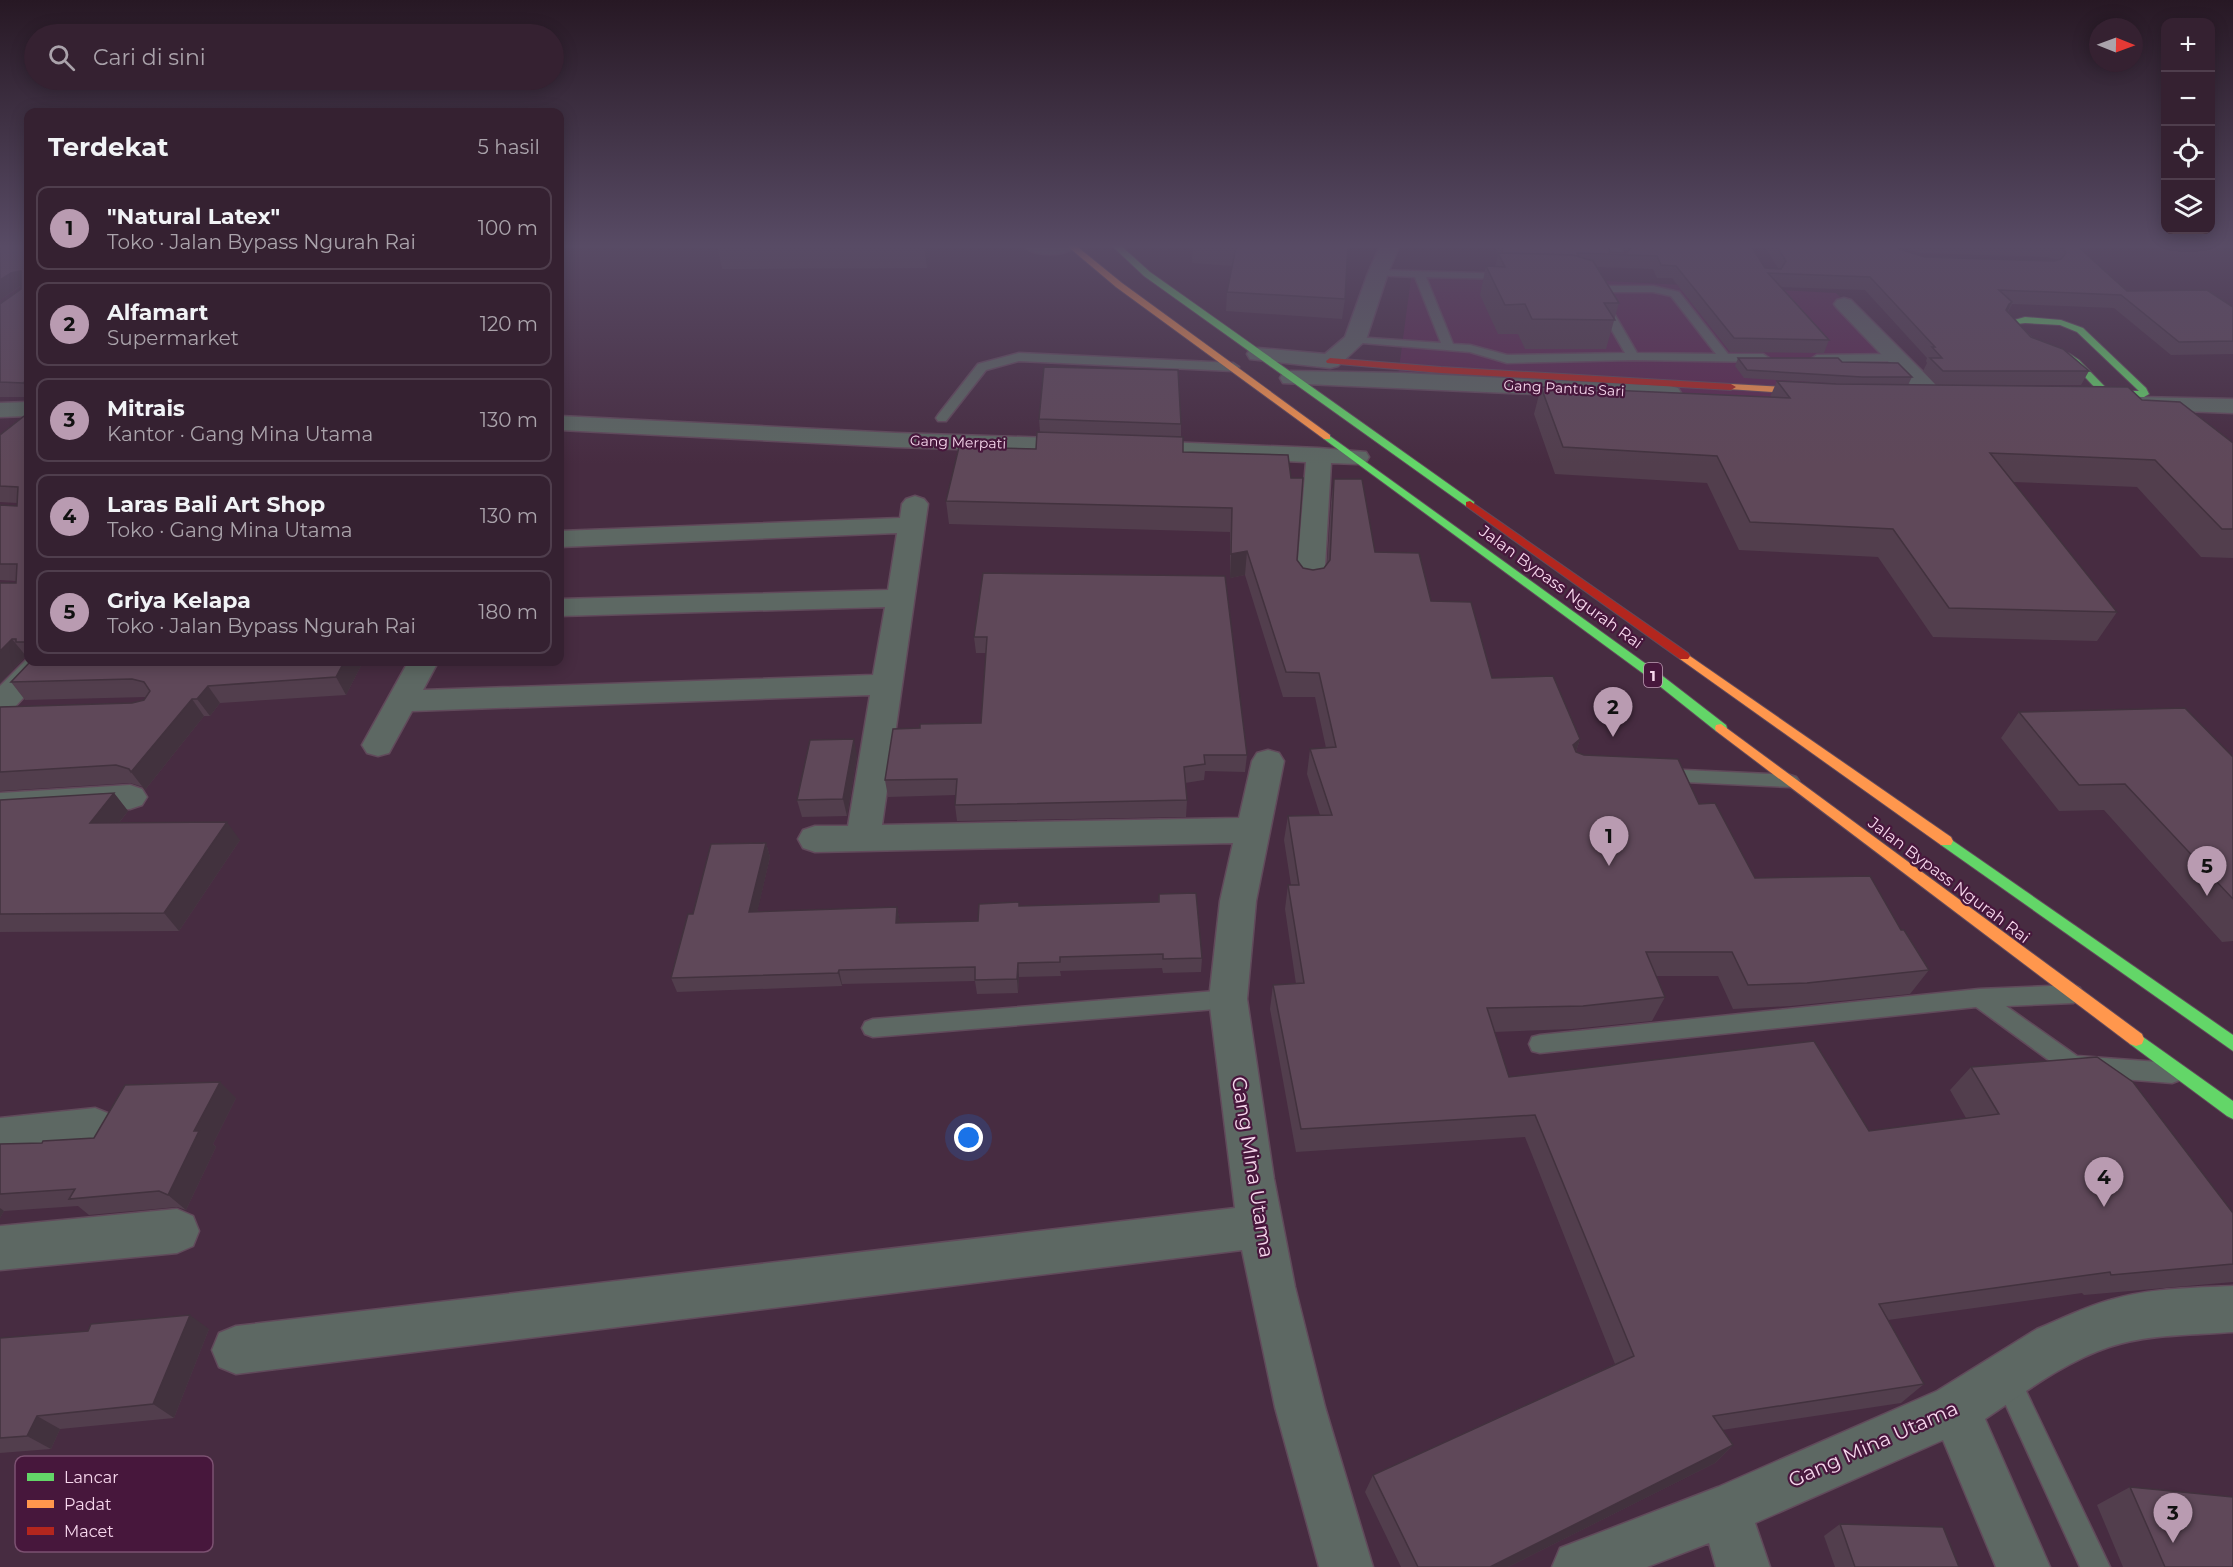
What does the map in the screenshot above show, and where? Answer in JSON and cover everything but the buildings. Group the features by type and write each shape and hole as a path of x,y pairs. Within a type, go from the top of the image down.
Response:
{"main road":[{"name":"Jalan Bypass Ngurah Rai","path":"1164,317 1656,677 1790,781 2233,1111"},
{"name":"Jalan Bypass Ngurah Rai","path":"1207,317 2233,1044"},
{"path":"2073,399 2106,394 2144,394 2143,390 2080,330 2061,323 2025,320 2011,322 2033,344 2067,356 2076,362 2106,394"},
{"path":"1330,361 1836,397"},
{"path":"1656,677 1690,660"}],"street":[{"path":"1258,354 1330,361 1355,340 1363,317"},
{"path":"1857,317 1930,398"},
{"name":"Gang Pantus Sari","path":"1292,378 1401,380 1836,397"},
{"path":"2073,399 2233,406"},
{"path":"2152,404 2179,426"},
{"path":"0,410 24,409"},
{"name":"Gang Merpati","path":"564,423 896,440 1357,457"},
{"path":"1310,584 1319,454"},
{"path":"564,539 913,514 902,598 863,838"},
{"path":"564,607 902,598"},
{"path":"8,711 39,666"},
{"path":"378,745 421,666"},
{"path":"401,701 888,684"},
{"name":"Gang Mina Utama","path":"1268,761 1238,901 1228,999 1260,1226 1300,1407 1346,1567"},
{"path":"0,805 130,797"},
{"path":"815,839 1254,830"},
{"path":"0,1137 95,1127"},
{"path":"236,1350 1260,1226"},
{"path":"0,1248 177,1231"},
{"name":"Gang Mina Utama","path":"1579,1567 1725,1510 1955,1409 2054,1346 2110,1323 2163,1314 2233,1309"},
{"path":"1955,1409 2023,1567"},
{"path":"1725,1510 1743,1567"}],"lane":[{"path":"1436,317 1448,347"},
{"path":"1610,317 1633,356"},
{"path":"1693,317 1725,358"},
{"path":"1355,340 1470,349 1507,359 1633,356 1781,359"},
{"path":"942,418 982,367 1020,357 1233,367"},
{"path":"1803,359 1896,358"},
{"path":"1647,774 1790,781"},
{"path":"1540,1044 1979,998 2074,994"},
{"path":"1979,998 2108,1090"},
{"path":"873,1028 1228,999"},
{"path":"2073,1065 2181,1073"},
{"path":"2005,1376 2095,1567"}],"shaded area":[{"path":"1406,317 1859,317 1947,411 1398,376"}],"traffic: fast":[{"path":"1208,317 1470,504"},
{"path":"2091,394 2144,394 2143,390 2080,330 2061,323 2025,320 2011,322 2033,344 2067,356 2076,362 2106,394"},
{"path":"1327,437 1656,677 1721,728"},
{"path":"1946,841 2233,1044"},
{"path":"2136,1039 2233,1111"}],"traffic: slow":[{"path":"1163,317 1327,437"},
{"path":"1731,387 1818,392"},
{"path":"1684,656 1946,841"},
{"path":"1721,728 2136,1039"}],"traffic: jam":[{"path":"1330,361 1731,387"},
{"path":"1470,504 1684,656"}],"place":[{"name":"Alfamart","path":"1613,737"},
{"name":"\"Natural Latex\"","path":"1609,866"},
{"name":"Griya Kelapa","path":"2207,896"},
{"name":"Laras Bali Art Shop","path":"2104,1207"},
{"name":"Mitrais","path":"2173,1543"}]}
